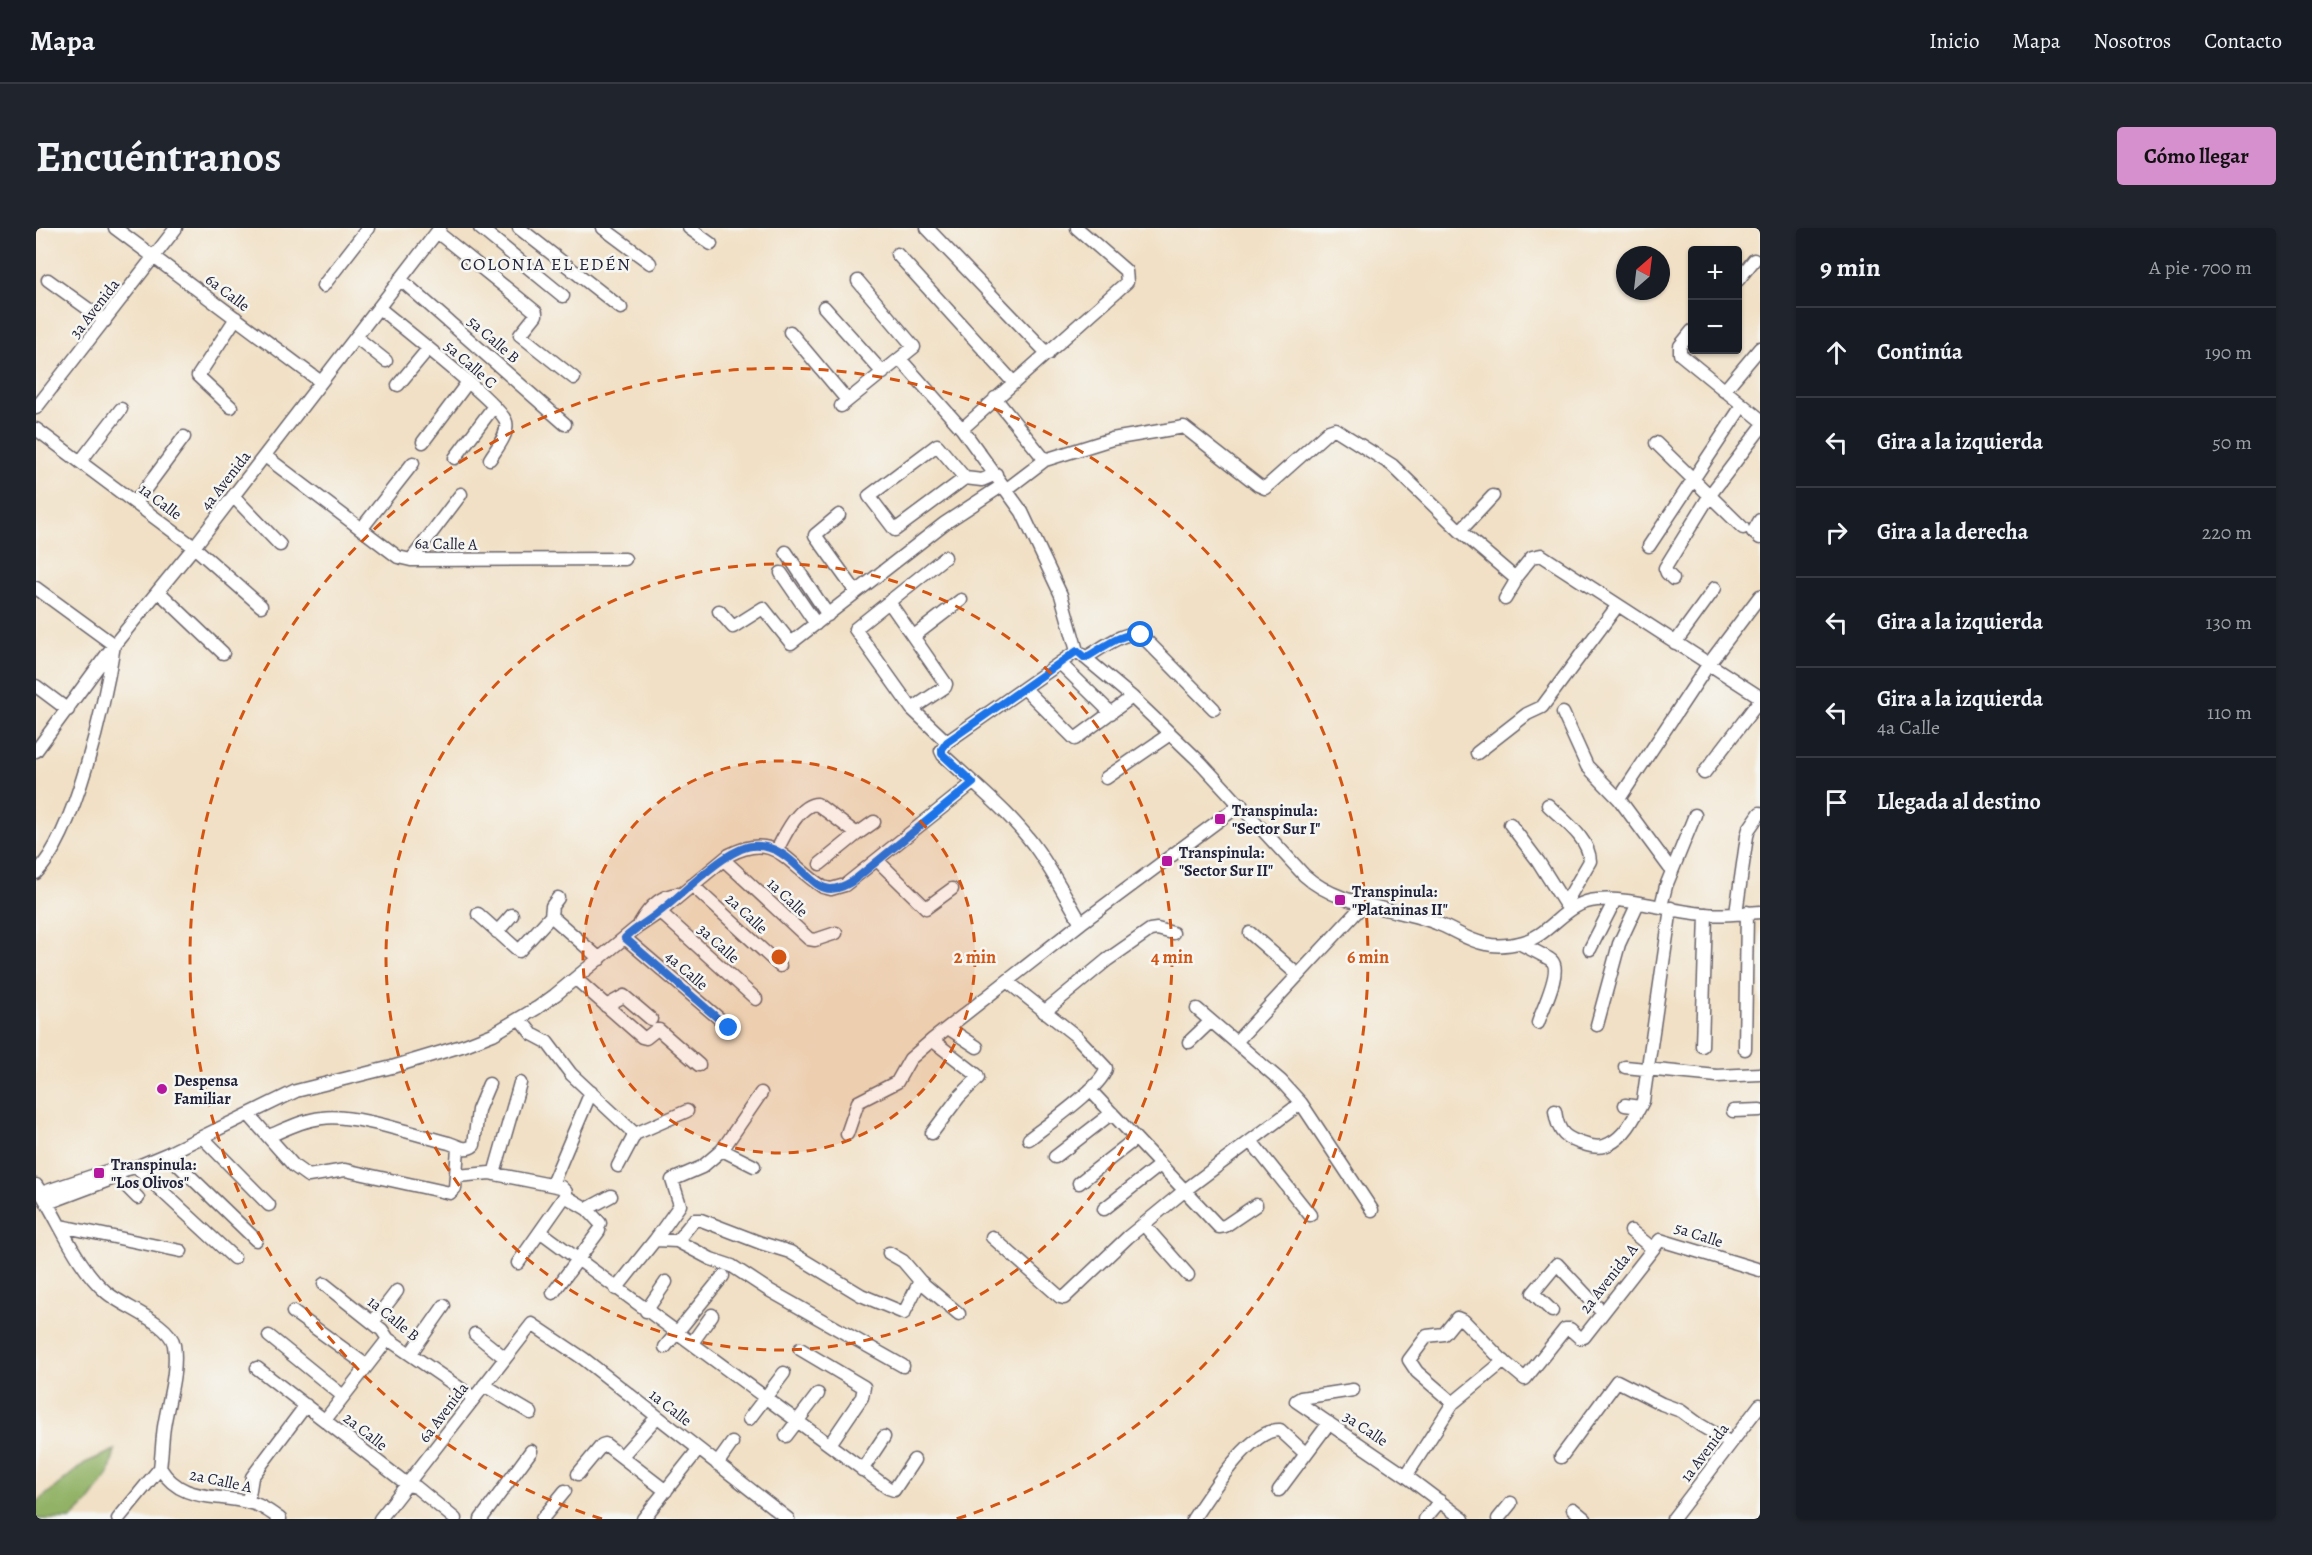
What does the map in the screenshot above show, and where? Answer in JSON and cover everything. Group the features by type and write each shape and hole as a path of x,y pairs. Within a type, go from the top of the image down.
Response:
{"street":[{"name":"6a Calle","path":"115,228 321,382"},
{"name":"3a Avenida","path":"36,408 176,228"},
{"path":"323,286 368,228"},
{"path":"480,228 563,296"},
{"path":"519,228 621,308"},
{"path":"603,228 650,263"},
{"path":"689,228 711,244"},
{"path":"927,228 1048,354"},
{"path":"962,429 1125,284 1128,278 1126,271 1077,228"},
{"path":"438,230 536,312 520,336 574,378"},
{"name":"4a Avenida","path":"36,751 114,645 194,547 438,230"},
{"path":"897,254 1014,383"},
{"path":"1742,274 1754,260"},
{"name":"5a Calle B","path":"400,279 565,424"},
{"path":"48,280 105,321"},
{"path":"790,332 844,403 914,347 858,281"},
{"path":"824,307 883,373"},
{"name":"5a Calle C","path":"379,308 468,382 506,419 507,429 490,459"},
{"path":"231,407 198,376 236,318"},
{"path":"1688,336 1680,346 1680,354 1742,406 1759,416"},
{"path":"356,338 386,361"},
{"path":"1724,391 1760,348"},
{"path":"398,385 428,349"},
{"path":"900,359 962,429 1005,487 1038,544 1062,595 1081,655 1132,697 1202,763 1311,881 1332,893 1364,904 1438,923 1483,944 1519,943 1531,939 1568,906 1591,859 1581,838 1548,805"},
{"path":"423,442 468,382"},
{"path":"995,398 1045,460"},
{"path":"455,458 494,406"},
{"path":"1649,546 1742,406"},
{"path":"80,462 121,409"},
{"path":"719,611 733,627 764,608 791,643 945,523 1045,460 1112,439 1184,426 1265,488 1329,431 1335,429 1392,465 1460,531 1515,578"},
{"name":"1a Calle","path":"36,429 194,547 261,606"},
{"path":"1673,579 1665,568 1710,495 1760,429"},
{"path":"135,503 184,437"},
{"path":"1656,443 1743,528"},
{"path":"965,478 896,530 869,496 937,445 965,478 982,480 996,474"},
{"name":"6a Calle A","path":"264,456 398,557 411,560 625,559"},
{"path":"362,528 413,464"},
{"path":"411,560 461,494"},
{"path":"233,496 280,545"},
{"path":"1460,531 1493,496"},
{"path":"839,515 815,535 856,592"},
{"path":"1760,520 1753,532 1760,538"},
{"path":"786,552 828,615"},
{"path":"1505,599 1515,578 1532,556 1541,555 1759,696 1704,773"},
{"path":"945,557 857,626 855,630 912,709 947,742"},
{"path":"781,573 816,624"},
{"path":"36,588 114,645 103,703 79,787 57,843 36,873"},
{"path":"1675,643 1715,588"},
{"path":"158,591 223,653"},
{"path":"1619,799 1708,665 1760,596"},
{"path":"914,636 961,600"},
{"path":"889,602 946,685 912,709"},
{"path":"1477,753 1527,714 1542,707 1618,605"},
{"path":"1081,923 1038,851 1004,812 942,754 942,749 947,742 1061,664 1134,633 1141,635 1214,709"},
{"path":"1061,664 1112,714"},
{"path":"36,686 68,710"},
{"path":"1024,688 1074,739 1112,714 1132,697"},
{"path":"1563,713 1587,766 1619,799 1672,871"},
{"path":"1106,778 1170,734"},
{"path":"59,1221 59,1201 64,1196 166,1154 296,1091 392,1067 493,1034 520,1019 576,979 679,894 724,860 750,846 777,850 818,884 831,889 853,881 973,783"},
{"path":"777,850 790,825 813,804 819,805 857,834"},
{"path":"847,1134 858,1102 897,1082 910,1059 932,1040 1081,923 1241,804"},
{"path":"1745,1049 1747,836 1760,813"},
{"path":"1555,1111 1557,1123 1566,1136 1580,1144 1602,1147 1610,1144 1625,1131 1643,1101 1666,907 1666,886 1695,815"},
{"path":"820,864 874,822"},
{"path":"1510,824 1568,906"},
{"name":"1a Calle","path":"724,860 809,939 815,940 836,933"},
{"path":"878,861 926,908 952,889"},
{"name":"2a Calle","path":"692,885 780,966"},
{"path":"638,926 653,906 668,896 679,894"},
{"path":"478,914 519,951 551,916 552,906 558,898"},
{"path":"1568,906 1588,901 1615,900 1706,915 1748,912"},
{"path":"1590,949 1615,900"},
{"path":"1597,1025 1619,944 1638,903"},
{"path":"1236,1042 1364,904"},
{"name":"3a Calle","path":"660,912 756,999"},
{"path":"496,932 512,915"},
{"path":"1702,1046 1706,915"},
{"path":"551,916 600,959"},
{"path":"1044,1012 1107,960 1150,930 1156,928 1173,933"},
{"path":"1250,933 1298,975"},
{"name":"4a Calle","path":"625,938 729,1028"},
{"path":"1519,943 1551,960 1555,966 1554,978 1538,1023"},
{"path":"576,979 643,1038 659,1030 699,1065"},
{"path":"1008,982 1076,1036 1106,1068 1105,1073 1090,1090 1029,1139"},
{"path":"606,1006 624,996 651,1019"},
{"path":"1197,1009 1281,1081 1300,1103 1372,1210"},
{"path":"520,1019 532,1034 547,1042 563,1065 635,1134"},
{"path":"1189,1042 1211,1021"},
{"path":"948,1028 977,1047"},
{"path":"932,1040 978,1078 959,1097 932,1132"},
{"path":"1625,1067 1717,1077 1760,1074"},
{"path":"494,1174 520,1083"},
{"path":"269,1136 306,1121 332,1117 351,1119 439,1140 458,1148 474,1146 478,1110 489,1084"},
{"path":"1090,1090 1221,1228 1256,1205"},
{"path":"552,1184 591,1092"},
{"path":"616,1289 680,1205 672,1180 699,1169 722,1150 761,1093"},
{"path":"992,1237 1063,1298 1112,1251 1184,1191 1300,1103"},
{"path":"1625,1105 1640,1107"},
{"path":"1733,1111 1760,1110"},
{"path":"618,1166 635,1134 687,1111"},
{"path":"1055,1157 1112,1113"},
{"path":"249,1115 294,1166 308,1176 345,1170 446,1193 454,1190 458,1148"},
{"path":"202,1137 269,1205"},
{"path":"1079,1183 1136,1139"},
{"path":"1251,1141 1310,1215"},
{"path":"722,1150 754,1166"},
{"path":"166,1154 256,1240"},
{"path":"1104,1209 1160,1165"},
{"path":"42,1194 112,1169 126,1171 234,1258"},
{"path":"126,1171 138,1198"},
{"path":"457,1176 494,1174 552,1184 563,1188 565,1196 587,1209 600,1227 553,1293"},
{"path":"42,1194 64,1196"},
{"path":"42,1194 83,1264 106,1292 164,1328 174,1343 173,1373 160,1468 118,1519"},
{"path":"518,1263 565,1196"},
{"path":"587,1209 611,1196"},
{"path":"677,1241 692,1222 701,1220 761,1244 790,1252 857,1293 904,1313 920,1281"},
{"path":"59,1221 181,1251"},
{"path":"1144,1225 1188,1275"},
{"path":"1631,1231 1657,1244"},
{"path":"541,1232 798,1420 862,1470 893,1490 914,1460"},
{"path":"655,1240 677,1241 711,1259 732,1266 767,1289 903,1366"},
{"name":"5a Calle","path":"1657,1244 1758,1266"},
{"name":"2a Avenida A","path":"1504,1361 1525,1379 1565,1329 1570,1329 1582,1338 1657,1244"},
{"path":"889,1253 900,1258 920,1281 958,1314"},
{"path":"1552,1311 1533,1294 1557,1264 1602,1312"},
{"path":"665,1347 723,1276"},
{"path":"646,1311 666,1282"},
{"name":"1a Calle B","path":"324,1284 373,1322 388,1339 474,1398"},
{"path":"373,1322 398,1291"},
{"path":"411,1353 444,1306"},
{"path":"293,1312 366,1365"},
{"path":"692,1343 712,1315"},
{"path":"1407,1476 1453,1403 1504,1361 1462,1319 1455,1320 1444,1334 1427,1336 1409,1360 1417,1372 1453,1403"},
{"name":"1a Calle","path":"532,1324 584,1359 782,1517"},
{"name":"6a Avenida","path":"380,1519 532,1324"},
{"path":"475,1334 504,1358"},
{"path":"269,1336 343,1396"},
{"path":"325,1420 388,1339"},
{"path":"800,1349 864,1387 862,1396 830,1444"},
{"name":"2a Calle","path":"257,1368 455,1519"},
{"path":"749,1419 784,1373"},
{"path":"1561,1457 1617,1381 1662,1404 1681,1410 1729,1445"},
{"path":"484,1385 531,1413"},
{"name":"3a Calle","path":"1353,1390 1296,1400 1407,1476 1463,1519"},
{"path":"786,1436 818,1394"},
{"name":"1a Avenida","path":"1674,1519 1760,1405"},
{"path":"248,1502 252,1477 306,1406"},
{"path":"622,1456 657,1417"},
{"path":"1279,1490 1329,1424"},
{"path":"1192,1519 1240,1454 1269,1432 1280,1430 1306,1454"},
{"path":"862,1470 884,1437"},
{"path":"717,1464 732,1443"},
{"path":"578,1474 604,1444 666,1491"},
{"path":"643,1519 699,1450"},
{"path":"481,1519 531,1451"},
{"name":"2a Calle A","path":"160,1468 169,1482 188,1493 259,1505 280,1519"},
{"path":"542,1519 565,1491"},
{"path":"1425,1519 1440,1500"},
{"path":"1498,1519 1511,1503"},
{"path":"1573,1509 1585,1519"}],"green space":[{"path":"115,1450 109,1474 87,1504 71,1519 36,1519 36,1503 85,1463"}],"place":[{"name":"Transpinula: \"Sector Sur I\"","path":"1220,819"},
{"name":"Transpinula: \"Sector Sur II\"","path":"1167,861"},
{"name":"Transpinula: \"Plataninas II\"","path":"1340,900"},
{"name":"Despensa Familiar","path":"162,1089"},
{"name":"Transpinula: \"Los Olivos\"","path":"99,1173"}],"district":[{"name":"COLONIA EL EDÉN","path":"546,264"}],"route":[{"path":"729,1028 625,938 729,855 750,846 778,851 823,887 831,889 853,881 973,783 942,754 942,749 947,742 1077,651 1085,658 1125,635 1134,633 1141,635"}]}
